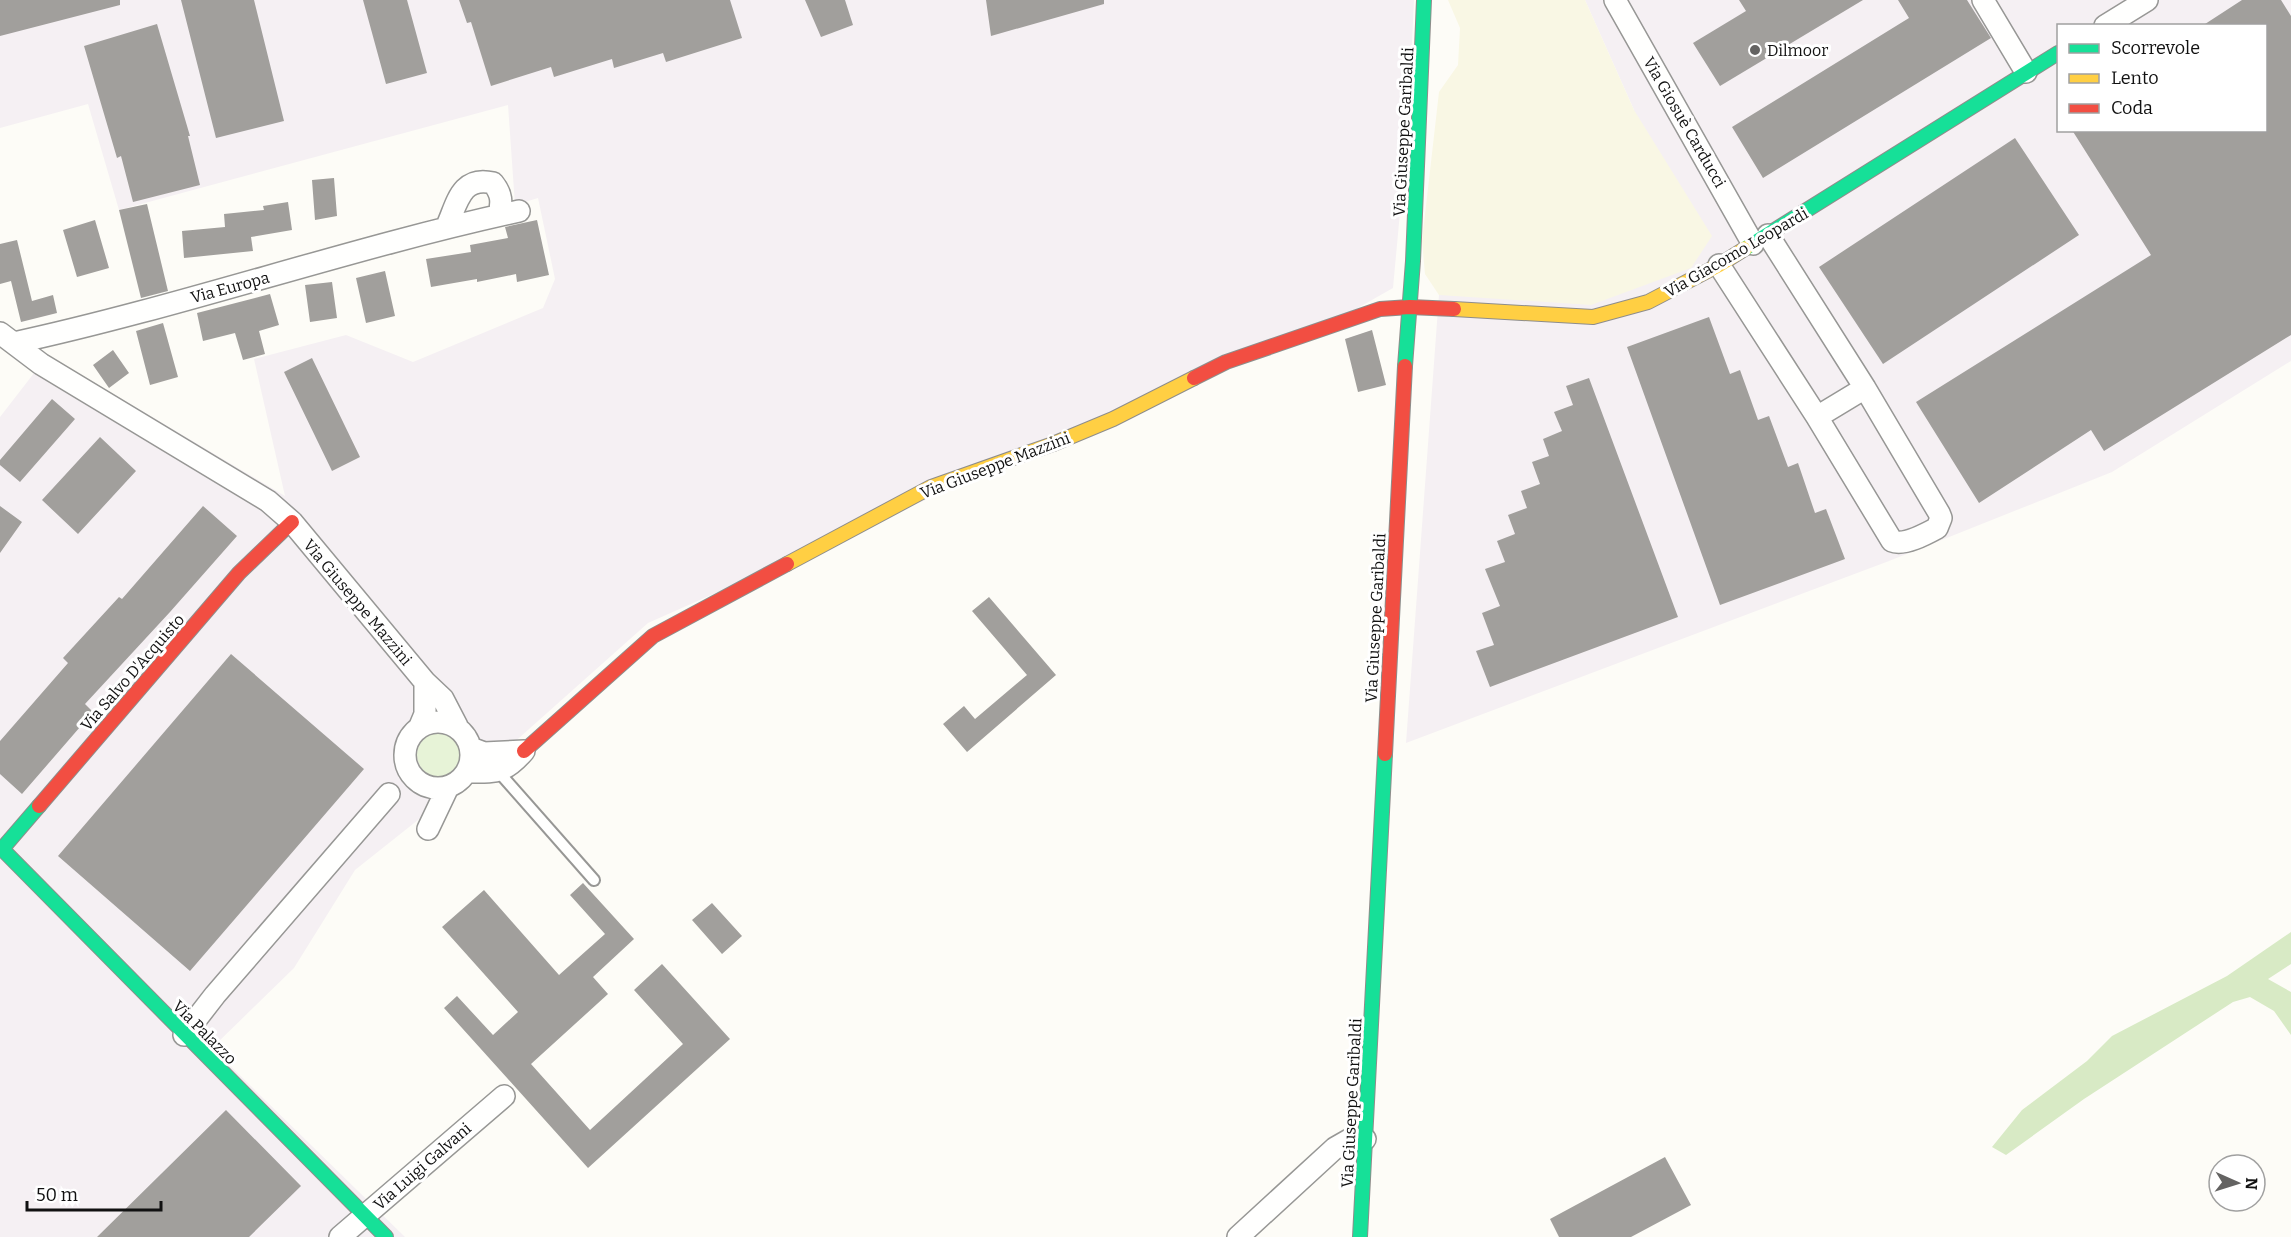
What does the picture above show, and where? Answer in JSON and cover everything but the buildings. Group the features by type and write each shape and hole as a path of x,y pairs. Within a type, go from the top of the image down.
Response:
{"street":[{"name":"Via Giuseppe Garibaldi","path":"1360,1237 1402,414 1410,307 1424,0"},
{"name":"Via Giosuè Carducci","path":"1615,0 1760,239 1865,388 1939,513 1940,524 1934,530 1905,542 1898,544 1892,541 1817,417"},
{"path":"1983,0 2026,72"},
{"path":"2107,24 2147,0"},
{"name":"Via Giacomo Leopardi","path":"1410,307 1593,317 1648,302 1719,265 2057,54"},
{"name":"Via Europa","path":"7,338 332,260 509,213 499,190 493,183 477,181 469,184 463,190 446,228"},
{"path":"1719,265 1817,417 1865,388"},
{"name":"Via Giuseppe Mazzini","path":"467,772 497,770 512,765 524,751 653,636 931,487 1053,444 1113,419 1226,362 1380,309 1410,307"},
{"name":"Via Giuseppe Mazzini","path":"7,338 40,364 268,501 292,522 424,682 443,699 457,726 466,735 471,748"},
{"name":"Via Salvo D'Acquisto","path":"2,849 239,573 292,522"},
{"path":"424,682 425,714 420,726 410,737 405,752 418,779 428,829 448,787"},
{"path":"420,726 438,721 457,726"},
{"path":"418,779 437,789 459,782 467,772 472,760 471,748 484,753 524,751"},
{"path":"184,1035 223,986 389,795 418,779"},
{"name":"Via Palazzo","path":"2,849 386,1237"},
{"name":"Via Luigi Galvani","path":"340,1237 504,1096"},
{"path":"1238,1237 1335,1148 1349,1140 1365,1139"}],"lane":[{"path":"497,770 594,880"}],"shaded area":[{"path":"0,0 1414,0 1408,126 1393,288 1356,309 648,623 501,754 355,870 294,968 212,1048 405,1237 0,1237 0,417 48,355 285,496 254,359 346,335 413,362 543,308 555,279 538,198 515,205 508,105 119,210 88,104 0,128"},
{"path":"1448,0 1585,0 1634,110 1712,236 1691,268 1591,305 1439,295 1425,274 1422,241 1439,92 1458,65 1460,28"},
{"path":"1585,0 2291,0 2291,361 2112,472 1889,561 1406,743 1439,295 1634,110"}],"green space":[{"path":"439,733 454,740 461,755 454,770 439,777 424,770 417,755 424,740"},
{"path":"2291,932 2291,964 2268,979 2291,992 2291,1035 2274,1011 2250,997 2233,1002 2084,1099 2006,1155 1992,1147 2022,1110 2087,1061 2112,1036 2227,976"}],"traffic: fast":[{"path":"1405,366 1413,261 1424,0"},
{"path":"1746,248 2057,54"},
{"path":"1360,1237 1385,754"},
{"path":"39,806 2,849 386,1237"}],"traffic: slow":[{"path":"1454,309 1593,317 1648,302 1719,265 1746,248"},
{"path":"787,564 931,487 1053,444 1113,419 1194,378"}],"traffic: jam":[{"path":"1194,378 1226,362 1380,309 1410,307 1454,309"},
{"path":"1385,754 1405,366"},
{"path":"39,806 239,573 292,522"},
{"path":"524,751 653,636 787,564"}],"place":[{"name":"Dilmoor","path":"1755,50"}]}
